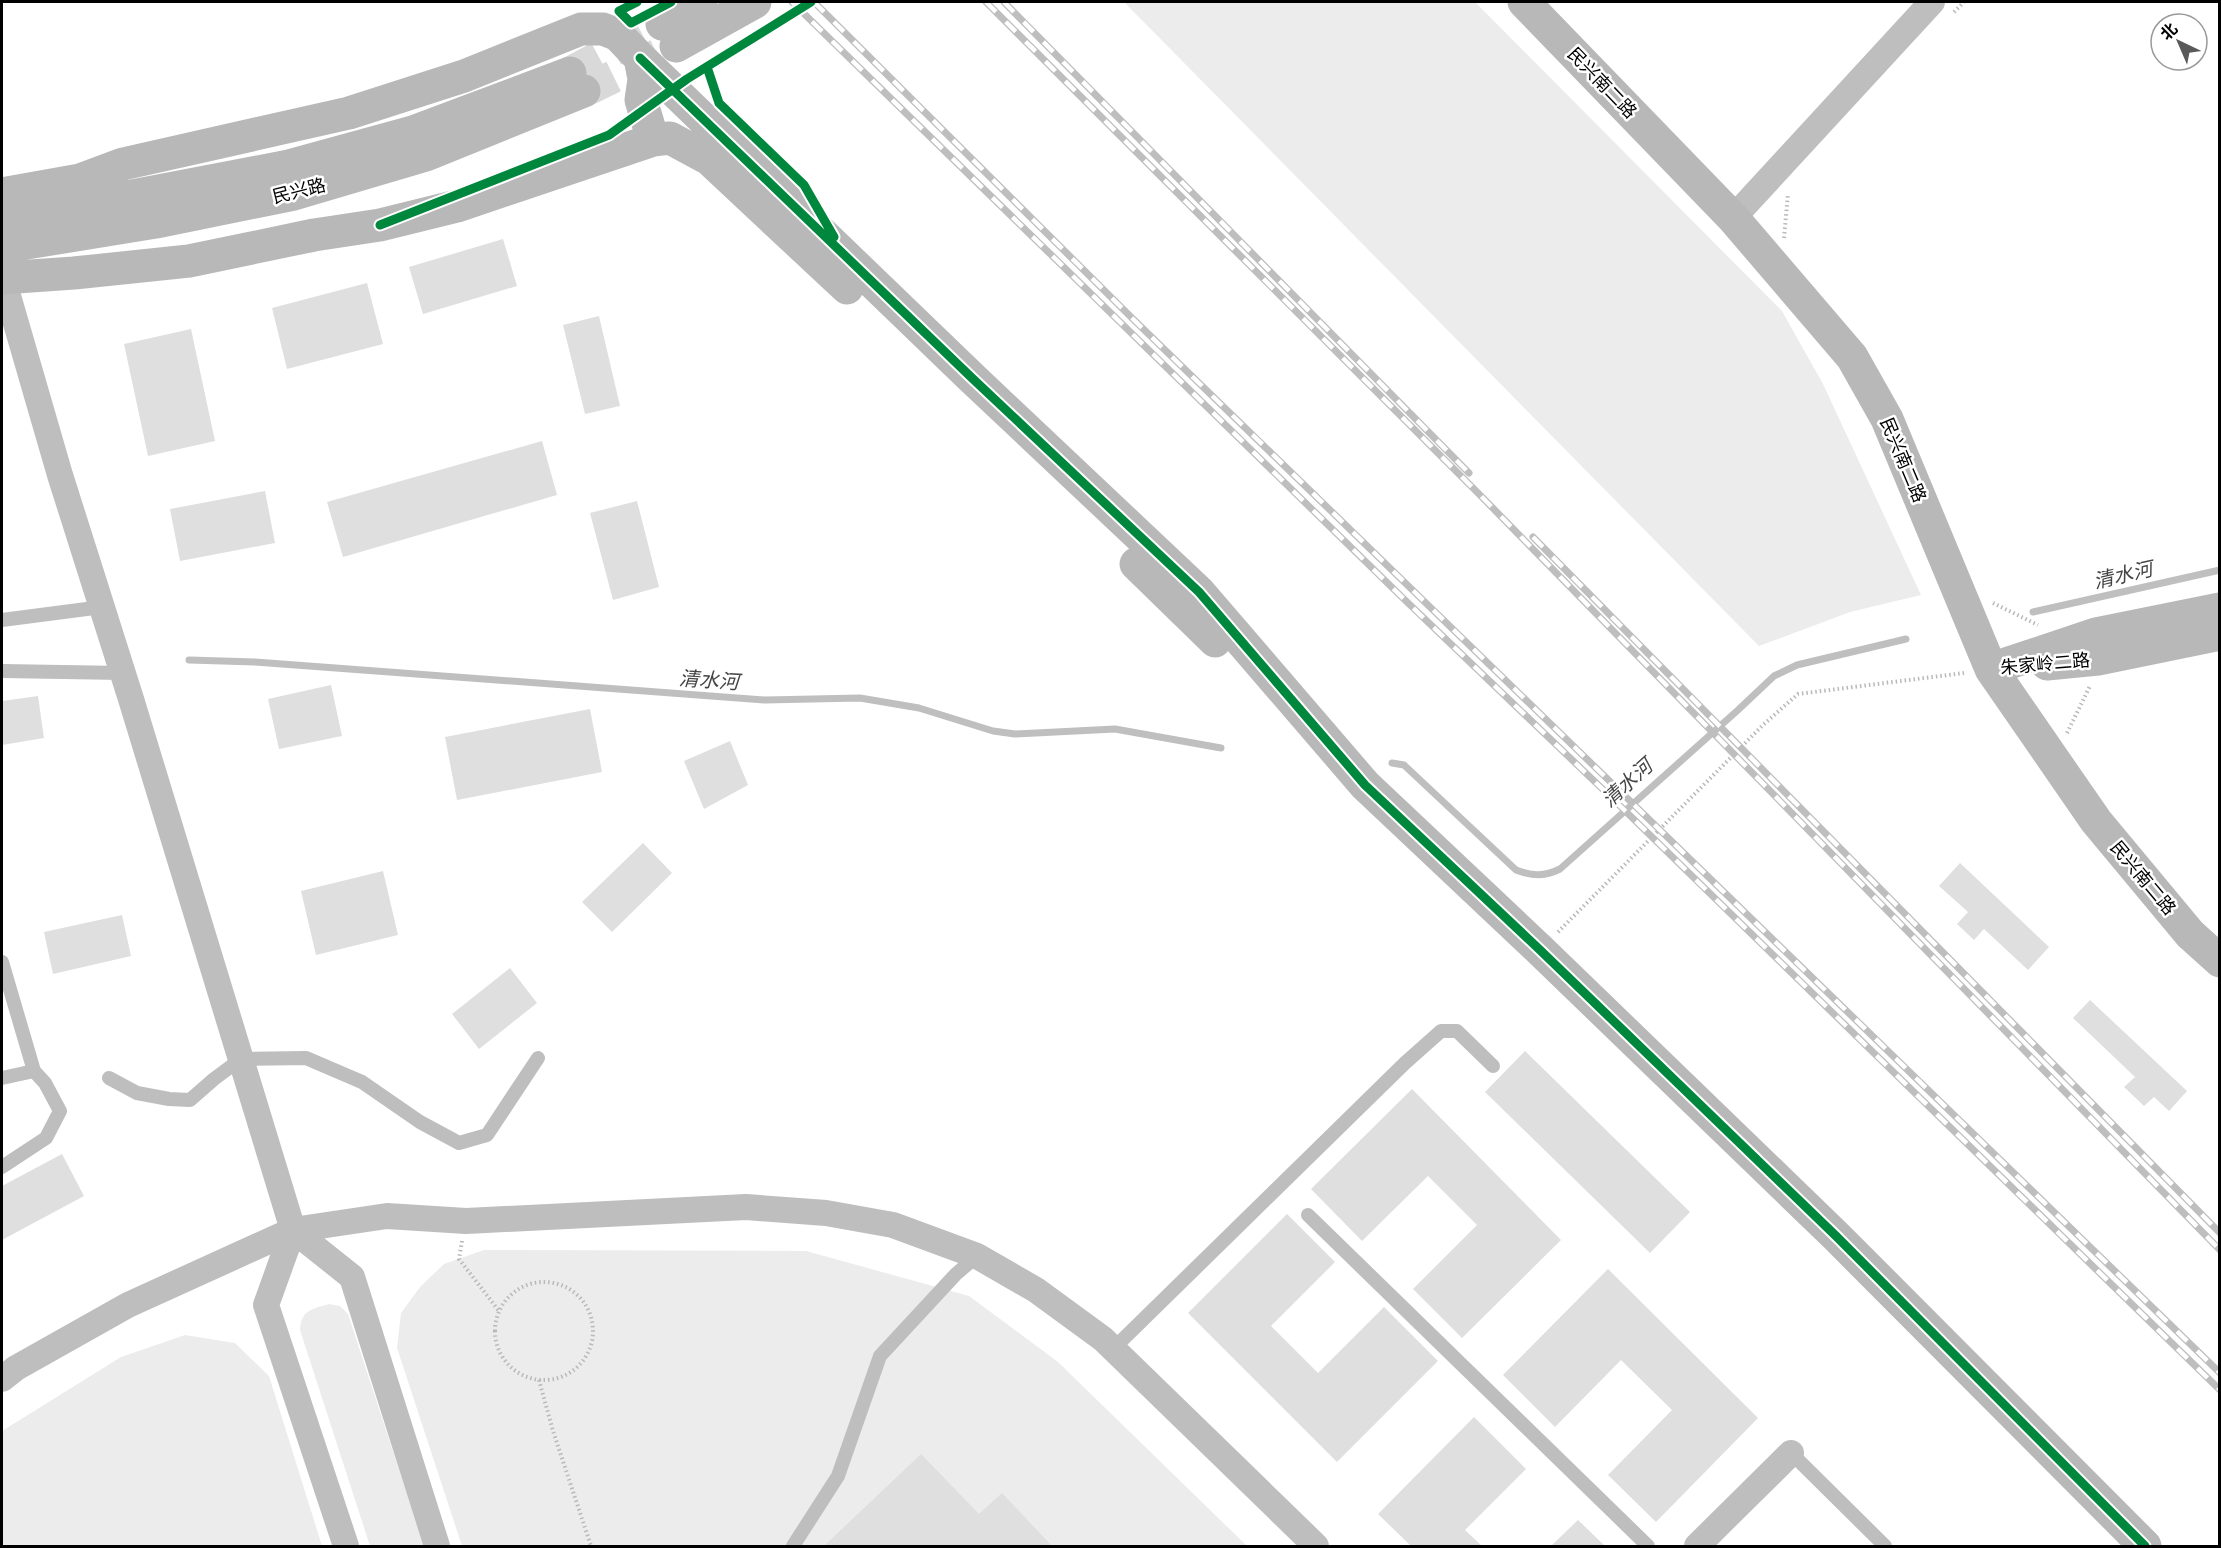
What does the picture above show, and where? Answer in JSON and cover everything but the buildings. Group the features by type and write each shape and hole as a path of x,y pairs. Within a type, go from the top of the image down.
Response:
{"street":[{"path":"701,2 669,35 755,2"},
{"name":"民兴南二路","path":"1524,2 1733,218 1852,357 1887,419 1991,669 2096,821 2190,934 2220,961"},
{"path":"1733,218 1940,10"},
{"path":"2,219 80,180 123,164 349,113 464,76 581,29 603,29 618,35 972,378 1199,592 1365,785 1540,950 1844,1244 2145,1546"},
{"path":"640,58 644,79 641,100 653,140"},
{"name":"民兴路","path":"2,219 289,166 413,132 577,82 426,155 294,194 156,222 2,266"},
{"path":"438,1546 352,1277 293,1230 123,673 60,475 2,266 75,273 189,261 314,234 380,225 457,206 653,140 670,138 709,159 726,174 1062,492 1256,680 1352,796 1683,1113 2116,1546"},
{"path":"2,194 80,180"},
{"name":"朱家岭二路","path":"1991,669 2096,634 2220,609"},
{"name":"朱家岭二路","path":"1991,669 2098,659 2220,634"},
{"path":"2,1379 16,1368 128,1305 293,1230 387,1216 466,1221 747,1207 826,1213 893,1225 977,1256 1036,1290 1113,1349 1316,1546"},
{"path":"293,1230 266,1305 346,1546"},
{"path":"1698,1546 1791,1453"}],"lane":[{"path":"2,620 102,607"},
{"path":"2,671 123,673"},
{"path":"2,962 34,1071 45,1083 60,1111 46,1138 2,1167"},
{"path":"1113,1349 1440,1031 1457,1031 1493,1066"},
{"path":"109,1078 137,1093 190,1100 241,1059 306,1058 362,1082 420,1122 459,1143 487,1135 538,1058"},
{"path":"2,1078 34,1071"},
{"path":"1308,1215 1648,1546"},
{"path":"793,1546 838,1476 880,1356 957,1274 977,1256"},
{"path":"1791,1453 1885,1546"}],"path":[{"path":"1940,10 1964,2"},
{"path":"1784,243 1788,191"},
{"path":"1988,601 2043,627"},
{"path":"1540,950 1763,725 1798,694 1991,669"},
{"path":"2067,732 2089,686 2100,684"},
{"path":"466,1221 459,1259 499,1311"},
{"path":"538,1283 554,1283 562,1286 582,1300 590,1314 593,1331 590,1347 582,1361 570,1372 555,1379 539,1380 524,1377 511,1368 501,1356 496,1341 495,1326 499,1311 509,1297 522,1288 538,1283"},
{"path":"539,1380 552,1431 591,1546"}],"shaded area":[{"path":"1124,2 1475,2 1782,311 1823,384 1921,595 1850,612 1759,646"},
{"path":"484,1250 806,1251 969,1296 1058,1362 1247,1546 462,1546 397,1348 401,1313 420,1287 444,1264"},
{"path":"329,1304 340,1306 348,1314 424,1546 370,1546 300,1330 303,1318 308,1311"},
{"path":"185,1335 235,1343 269,1376 322,1546 2,1546 2,1431 121,1357"}],"waterway":[{"name":"清水河","path":"2033,612 2220,570"},
{"name":"清水河","path":"1392,763 1404,765 1516,870 1527,874 1549,873 1560,869 1774,676 1797,665 1906,639"},
{"name":"清水河","path":"189,660 255,662 765,700 860,698 919,708 993,731 1015,734 1115,729 1221,748"}],"tunnel":[{"path":"570,73 662,24"},
{"path":"584,91 666,51"}],"railway":[{"path":"792,2 2220,1390"},
{"path":"814,2 1132,318 2220,1373"},
{"path":"986,2 1480,495 2220,1250"},
{"path":"1004,2 1469,473"},
{"path":"1533,537 2220,1233"}],"cycle path":[{"path":"637,2 619,11 631,23 671,2"},
{"path":"380,225 609,135 687,79 811,2"},
{"path":"640,58 972,378 1199,592 1365,785 1540,950 1836,1236 2145,1546"},
{"path":"707,67 719,103 804,185 834,237"}]}
